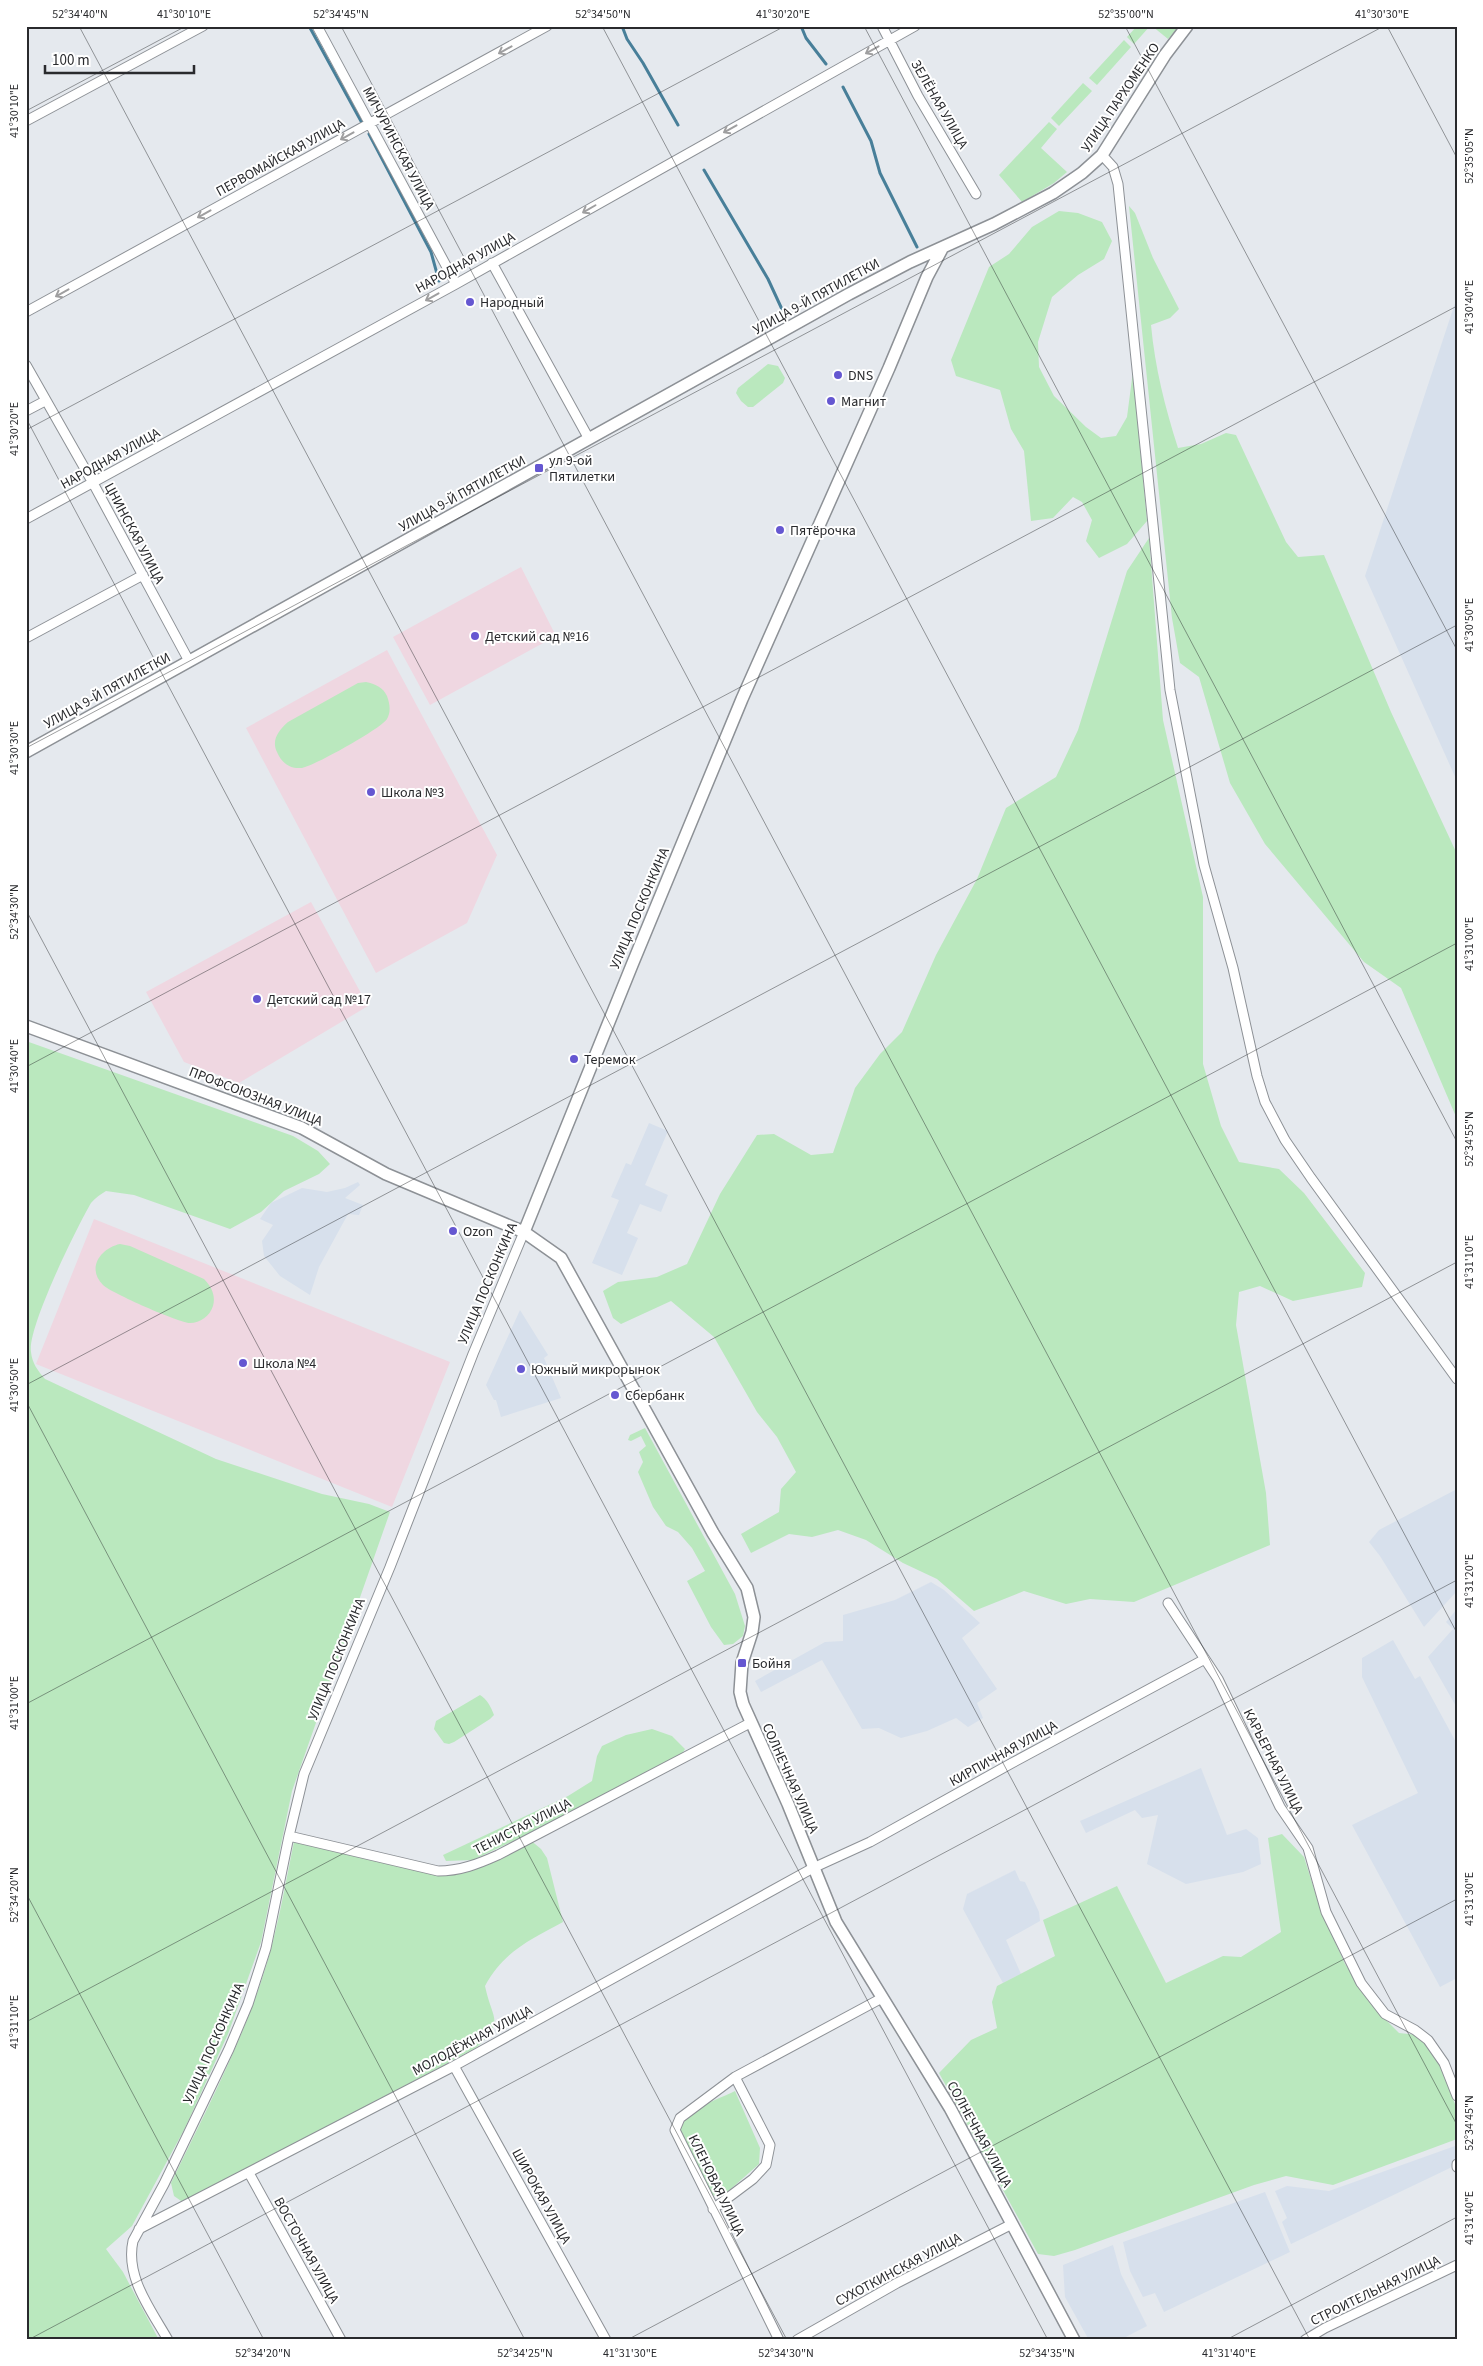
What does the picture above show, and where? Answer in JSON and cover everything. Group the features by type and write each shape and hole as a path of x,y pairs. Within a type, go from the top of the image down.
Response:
{"street":[{"path":"26,121 204,26"},
{"name":"МИЧУРИНСКАЯ УЛИЦА","path":"317,26 456,284"},
{"name":"ПЕРВОМАЙСКАЯ УЛИЦА","path":"26,312 547,26"},
{"name":"ЗЕЛЁНАЯ УЛИЦА","path":"882,26 918,96 976,194"},
{"name":"НАРОДНАЯ УЛИЦА","path":"26,519 456,284 915,26"},
{"name":"УЛИЦА ПАРХОМЕНКО","path":"994,224 1067,185 1102,155 1166,54 1187,26"},
{"path":"1102,155 1113,167 1118,184 1170,690 1204,865 1233,968 1257,1076 1265,1102 1306,1170 1457,1379"},
{"name":"УЛИЦА 9-Й ПЯТИЛЕТКИ","path":"26,752 849,294 994,224"},
{"name":"УЛИЦА ПОСКОНКИНА","path":"168,2340 132,2270 131,2251 139,2229 230,2049 248,2004 266,1948 304,1774 390,1567 473,1354 547,1180 632,965 742,699 885,377 927,276 943,247"},
{"path":"492,263 589,439"},
{"name":"ЦНИНСКАЯ УЛИЦА","path":"26,366 93,483 189,661"},
{"path":"26,412 45,401"},
{"path":"26,638 143,576"},
{"name":"ПРОФСОЮЗНАЯ УЛИЦА","path":"26,1026 302,1128 338,1146 374,1168 524,1232"},
{"name":"СОЛНЕЧНАЯ УЛИЦА","path":"524,1232 561,1258 722,1549 747,1588 753,1609 753,1624 742,1663 740,1692 750,1723 788,1804 836,1922 950,2108 1074,2340"},
{"name":"КАРЬЕРНАЯ УЛИЦА","path":"1168,1603 1218,1679 1280,1807 1308,1848 1326,1912 1361,1982 1385,2014 1415,2030 1428,2040 1444,2063 1457,2096"},
{"name":"КИРПИЧНАЯ УЛИЦА","path":"813,1868 870,1842 1012,1763 1205,1660"},
{"name":"ТЕНИСТАЯ УЛИЦА","path":"289,1836 438,1871 459,1870 498,1855 750,1723"},
{"name":"МОЛОДЁЖНАЯ УЛИЦА","path":"139,2229 454,2066 813,1868"},
{"name":"КЛЕНОВАЯ УЛИЦА","path":"779,2340 675,2130 680,2118 736,2077 882,1998"},
{"name":"ШИРОКАЯ УЛИЦА","path":"454,2066 606,2340"},
{"path":"713,2209 753,2179 766,2165 770,2145 736,2077"},
{"name":"ВОСТОЧНАЯ УЛИЦА","path":"249,2173 341,2340"},
{"name":"СУХОТКИНСКАЯ УЛИЦА","path":"797,2340 897,2283 1012,2224"},
{"name":"СТРОИТЕЛЬНАЯ УЛИЦА","path":"1305,2340 1325,2328 1457,2265"}],"shaded area":[{"path":"1457,297 1457,781 1365,576"},
{"name":"Детский сад №16","path":"521,567 556,636 430,705 393,637"},
{"name":"Школа №3","path":"387,650 497,855 467,923 376,973 246,728"},
{"name":"Детский сад №17","path":"311,902 368,1006 239,1083 184,1062 146,992"},
{"path":"649,1123 668,1131 645,1185 668,1195 661,1212 640,1204 627,1233 638,1238 622,1275 592,1263 619,1200 611,1197 626,1163 631,1165"},
{"path":"358,1182 360,1185 345,1198 363,1205 359,1215 348,1214 319,1267 310,1295 280,1276 264,1256 262,1241 273,1225 260,1219 271,1203 302,1188 327,1192 345,1188"},
{"name":"Школа №4","path":"94,1219 450,1362 392,1507 36,1364"},
{"name":"Южный микрорынок","path":"520,1310 548,1355 544,1358 561,1398 501,1417 496,1400 494,1400 486,1385"},
{"path":"1457,1489 1457,1591 1424,1627 1380,1556 1369,1542 1379,1530"},
{"path":"931,1582 944,1590 980,1623 962,1638 997,1689 977,1703 983,1718 968,1727 956,1718 927,1731 901,1738 879,1728 862,1729 822,1660 761,1692 755,1681 825,1642 843,1641 843,1615 895,1600"},
{"path":"1457,1609 1457,1708 1428,1657 1453,1629 1446,1622"},
{"path":"1393,1640 1415,1679 1420,1676 1457,1744 1457,1978 1440,1987 1352,1825 1418,1793 1362,1677 1362,1658"},
{"path":"1201,1768 1227,1835 1246,1829 1258,1838 1261,1864 1243,1872 1186,1884 1147,1864 1158,1815 1142,1818 1135,1810 1086,1833 1080,1821"},
{"path":"1015,1870 1020,1881 1025,1882 1039,1912 1040,1921 1006,1940 1021,1974 1003,1983 963,1909 967,1894"},
{"path":"1455,2146 1457,2154 1450,2168 1291,2244 1282,2222 1287,2218 1275,2191 1287,2186 1329,2191"},
{"path":"1265,2192 1290,2252 1164,2312 1155,2293 1143,2297 1130,2271 1123,2242"},
{"path":"1113,2245 1121,2274 1147,2326 1120,2340 1089,2340 1065,2297 1063,2265"}],"green space":[{"path":"1137,26 1150,26 1134,44 1127,37"},
{"path":"1152,26 1179,26 1168,39"},
{"path":"1124,40 1131,47 1097,85 1089,78"},
{"path":"1083,83 1092,91 1059,126 1051,118"},
{"path":"1049,122 1057,129 1041,148 1067,172 1054,183 1022,202 999,175"},
{"path":"1129,206 1135,213 1153,258 1179,309 1170,318 1151,325 1161,387 1178,448 1201,444 1226,433 1236,435 1286,542 1298,557 1324,555 1391,712 1457,854 1457,1119 1401,988 1364,962 1265,844 1230,783 1199,677 1180,663 1172,618"},
{"path":"1059,211 1078,213 1102,222 1112,241 1104,259 1078,275 1052,297 1038,342 1039,367 1054,396 1086,427 1101,438 1116,436 1127,417 1133,371 1147,521 1127,544 1099,558 1086,541 1092,520 1082,502 1073,497 1053,518 1031,521 1024,451 1011,429 1000,390 956,376 951,360 989,267 1009,254 1032,227"},
{"path":"768,364 778,366 785,378 783,383 753,407 748,407 736,393 738,388"},
{"path":"1149,538 1163,720 1203,897 1203,1064 1221,1126 1239,1162 1279,1169 1304,1193 1365,1273 1362,1287 1293,1301 1260,1286 1239,1292 1236,1325 1266,1493 1270,1545 1134,1602 1090,1599 1066,1604 1024,1591 974,1611 937,1579 903,1563 866,1540 838,1530 812,1537 789,1534 751,1553 741,1534 779,1512 781,1489 796,1472 777,1437 757,1412 714,1337 671,1301 621,1324 613,1318 603,1291 618,1282 657,1277 687,1264 720,1194 757,1135 774,1134 811,1155 833,1153 855,1088 880,1054 902,1032 936,955 977,879 1006,808 1056,777 1078,730 1127,571"},
{"path":"366,682 378,686 387,696 389,714 382,724 318,762 301,768 289,766 283,762 275,748 275,739 288,722 358,683"},
{"path":"26,1041 293,1136 318,1151 330,1164 319,1174 284,1191 261,1212 230,1229 134,1195 106,1191 94,1199 75,1233 54,1278 37,1322 31,1352 34,1363 40,1373 45,1379 216,1459 322,1494 369,1504 390,1512 292,1791 261,1942 228,2034 185,2128 132,2226 106,2249 123,2272 159,2340 26,2340"},
{"path":"120,1244 130,1246 204,1279 213,1294 214,1302 210,1313 197,1322 184,1322 131,1301 103,1285 98,1279 96,1272 98,1260 107,1250"},
{"path":"645,1428 735,1594 745,1626 743,1636 733,1644 724,1645 711,1627 687,1581 705,1571 692,1548 678,1532 666,1526 653,1507 638,1472 643,1462 639,1452 646,1446 641,1436 631,1441 628,1440 630,1435"},
{"path":"480,1695 485,1699 494,1715 454,1742 444,1743 434,1729 436,1721"},
{"path":"652,1729 672,1736 685,1749 682,1754 560,1819 473,1860 446,1861 443,1855 568,1796 592,1781 597,1756 602,1746 626,1735"},
{"path":"1282,1834 1304,1857 1320,1908 1345,1964 1378,2012 1399,2033 1418,2035 1435,2054 1457,2109 1457,2139 1333,2185 1286,2176 1254,2185 1075,2250 1054,2256 1038,2254 939,2073 971,2040 997,2028 992,2002 997,1986 1055,1956 1043,1920 1117,1886 1166,1983 1223,1956 1241,1957 1281,1932 1268,1838"},
{"path":"295,1837 449,1871 529,1839 541,1849 547,1858 563,1922 509,1955 492,1974 485,1986 493,2013 494,2025 491,2032 476,2048 184,2203 174,2196 171,2183 207,2109 252,2008 267,1964"},
{"path":"735,2091 760,2148 759,2164 724,2195 717,2197 711,2194 680,2131 682,2124 694,2111"}],"waterway":[{"path":"309,26 362,123"},
{"path":"622,26 627,39 643,63 678,125"},
{"path":"801,26 806,38 826,64"},
{"path":"843,87 871,141 880,173 917,247"},
{"path":"369,134 431,252 439,281"},
{"path":"704,170 768,279 786,318"}],"place":[{"name":"Народный","path":"470,302"},
{"name":"DNS","path":"838,375"},
{"name":"Магнит","path":"831,401"},
{"name":"ул 9-ой Пятилетки","path":"539,468"},
{"name":"Пятёрочка","path":"780,530"},
{"name":"Детский сад №16","path":"475,636"},
{"name":"Школа №3","path":"371,792"},
{"name":"Детский сад №17","path":"257,999"},
{"name":"Теремок","path":"574,1059"},
{"name":"Ozon","path":"453,1231"},
{"name":"Школа №4","path":"243,1363"},
{"name":"Южный микрорынок","path":"521,1369"},
{"name":"Сбербанк","path":"615,1395"},
{"name":"Бойня","path":"742,1663"}]}
